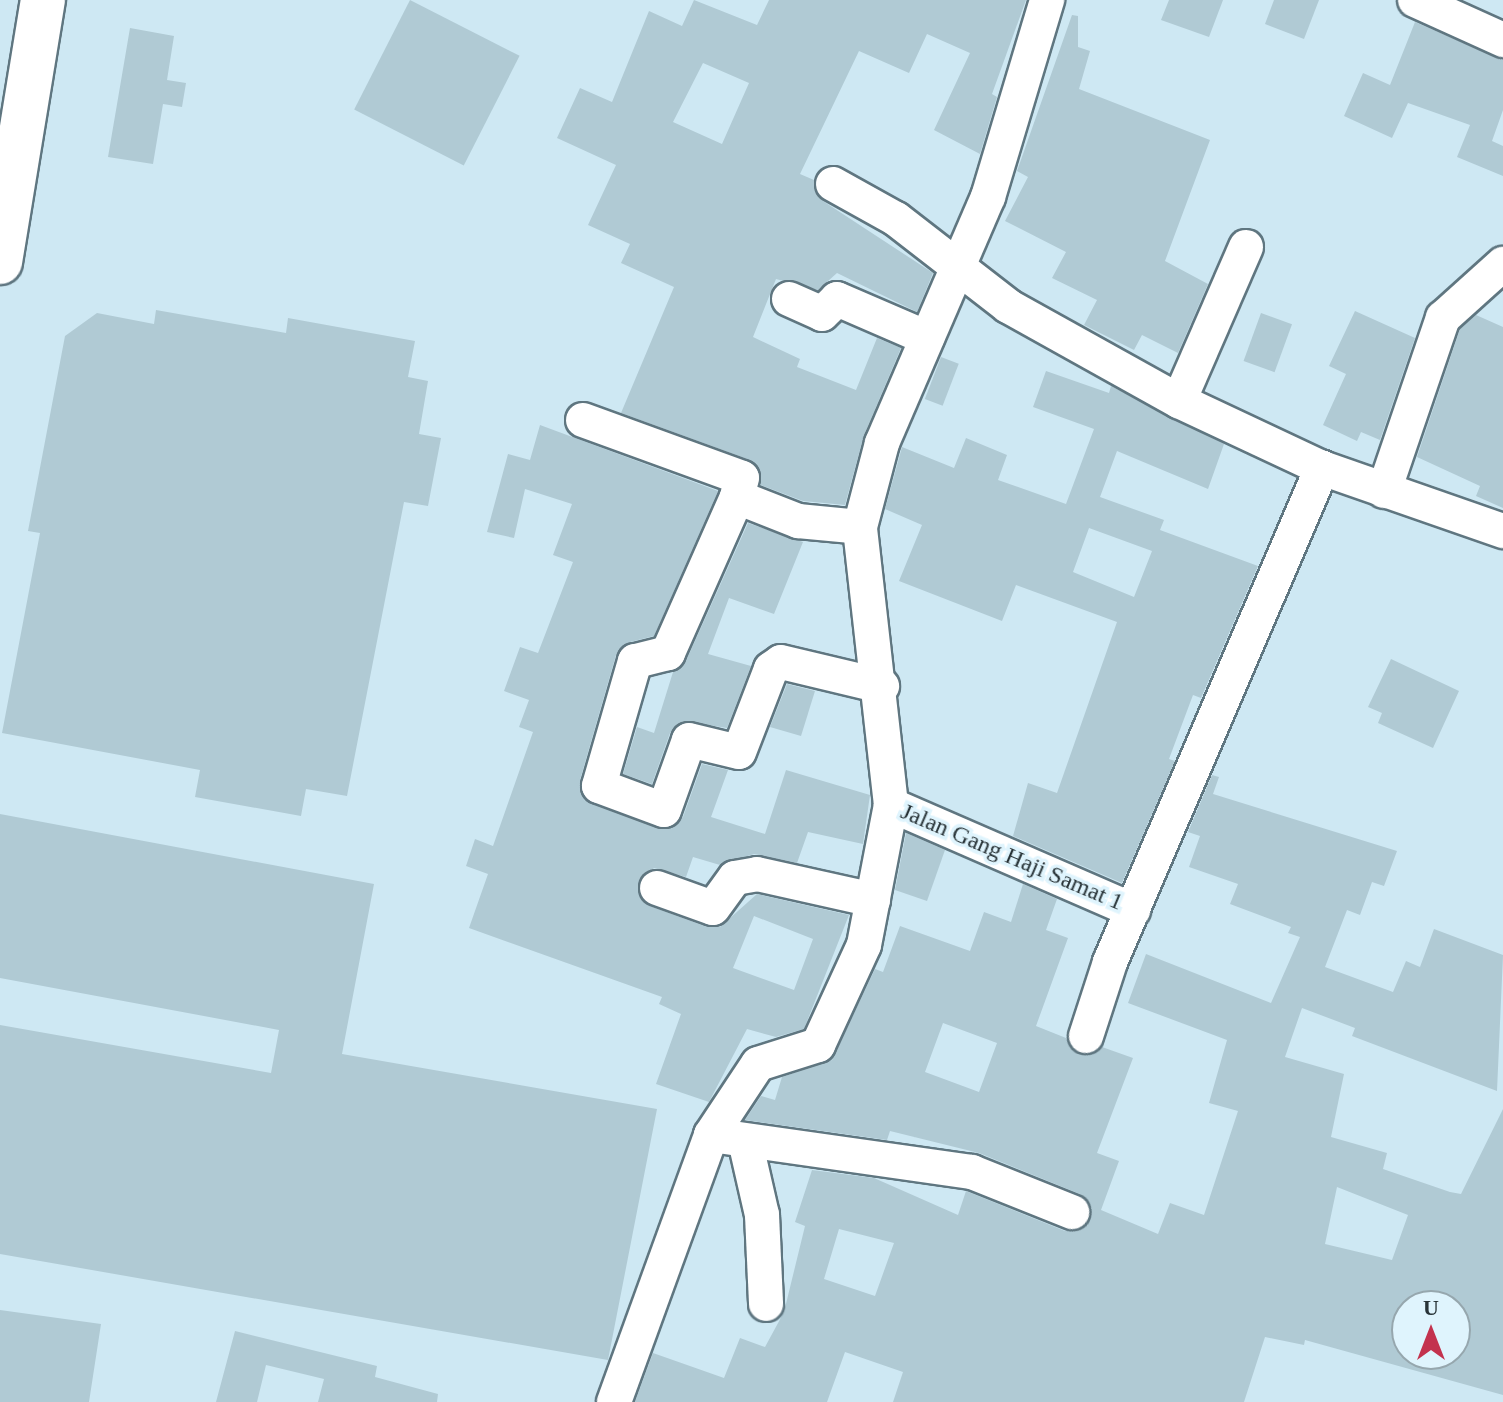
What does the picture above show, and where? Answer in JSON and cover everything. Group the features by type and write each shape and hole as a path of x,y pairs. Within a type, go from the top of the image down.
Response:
{"street":[{"path":"0,262 43,0"},
{"path":"614,1402 711,1135 758,1064 818,1045 864,945 891,805 882,686 860,527 882,443 988,197 1047,0"},
{"path":"1415,0 1503,40"},
{"path":"833,184 958,263 1008,306 1179,401 1322,468 1503,531"},
{"path":"1179,401 1246,247"},
{"path":"1384,491 1443,318 1503,264"},
{"path":"789,299 822,314 837,299 927,338"},
{"path":"583,420 742,478 737,497 668,653 635,661 599,786 664,810 689,740 739,752 771,669 781,662 882,686"},
{"path":"1086,1036 1133,910 1322,468"},
{"path":"737,497 798,521 860,527"},
{"name":"Jalan Gang Haji Samat 1","path":"891,805 1133,910"},
{"path":"657,888 713,908 735,878 757,874 873,900"},
{"path":"711,1135 746,1145 972,1172 1072,1212"},
{"path":"746,1145 762,1215 766,1304"}],"building":[{"path":"410,0 520,56 464,165 354,110"},
{"path":"694,0 757,25 769,0 1026,0 992,94 997,97 980,154 934,130 970,53 927,34 909,73 859,51 800,174 814,180 823,201 933,273 917,312 837,273 818,290 776,279 753,337 800,359 797,367 856,390 877,338 901,348 864,435 845,505 803,501 761,485 750,460 621,413 674,287 621,263 630,244 588,225 616,165 557,138 580,88 612,102 649,11 682,26","holes":["703,63 749,83 722,144 673,122"]},
{"path":"1169,0 1223,0 1209,37 1161,20"},
{"path":"1274,0 1319,0 1304,39 1265,24"},
{"path":"1072,15 1078,16 1078,47 1090,51 1079,89 1210,140 1165,261 1208,284 1178,353 1142,335 1134,350 1084,325 1097,300 1052,278 1066,252 1005,221 1028,177 1017,171"},
{"path":"1415,22 1503,60 1503,110 1492,141 1503,146 1503,176 1457,157 1470,125 1408,103 1392,138 1344,116 1363,73 1390,85"},
{"path":"130,28 174,36 167,80 186,83 182,107 163,104 153,164 108,157"},
{"path":"156,310 286,333 288,318 415,341 408,377 428,381 419,434 441,438 428,506 404,502 347,796 306,789 301,816 195,797 200,770 2,733 40,533 28,531 65,336 97,313 154,324"},
{"path":"1355,311 1415,338 1380,440 1361,432 1357,441 1323,425 1346,374 1329,366"},
{"path":"1261,313 1292,324 1275,372 1244,361"},
{"path":"1476,315 1503,327 1503,508 1476,496 1480,486 1417,457 1460,329"},
{"path":"941,357 959,364 943,406 925,399"},
{"path":"1046,371 1109,393 1111,386 1224,444 1208,489 1117,451 1100,497 1164,520 1160,530 1258,566 1201,698 1193,695 1169,759 1175,761 1122,883 1013,836 1028,783 1057,793 1117,622 1016,585 1002,621 899,581 922,525 885,509 902,447 954,468 966,438 1007,455 998,480 1066,504 1094,429 1033,407","holes":["1089,528 1152,551 1134,597 1073,572"]},
{"path":"540,425 718,491 654,636 630,642 616,655 580,780 584,800 668,829 683,817 702,764 728,770 711,817 765,834 786,770 870,795 863,844 808,832 797,863 754,854 720,865 693,857 686,877 654,868 639,881 650,906 707,927 720,927 757,894 849,915 804,1029 776,1037 747,1029 709,1102 656,1084 681,1014 659,1004 662,997 469,928 488,874 466,866 475,839 493,846 533,732 519,727 529,700 504,691 520,647 538,653 573,562 553,555 572,504 525,489 514,538 487,532 508,454 530,460","holes":["754,916 813,939 794,990 733,968"]},
{"path":"748,523 803,542 774,614 729,598 708,654 751,666 727,728 683,721 670,733 652,784 623,774 637,727 654,733 673,672 686,661"},
{"path":"1391,659 1459,691 1433,748 1378,723 1382,713 1368,707"},
{"path":"787,684 815,691 801,736 770,727"},
{"path":"1212,775 1219,777 1213,794 1397,851 1384,886 1372,882 1360,915 1347,910 1325,967 1393,992 1406,961 1420,967 1434,929 1503,955 1497,1091 1352,1036 1355,1028 1302,1008 1285,1057 1344,1074 1331,1137 1387,1153 1383,1169 1450,1192 1461,1194 1503,1109 1503,1395 1413,1370 1471,1370 1471,1290 1391,1290 1391,1364 1305,1340 1304,1345 1265,1337 1244,1402 893,1402 903,1372 845,1352 827,1402 635,1402 653,1353 724,1378 740,1338 765,1347 784,1312 805,1226 795,1222 812,1170 874,1178 958,1215 966,1191 1065,1231 1085,1227 1092,1208 1080,1194 979,1153 890,1131 887,1140 745,1120 761,1096 775,1100 782,1077 832,1060 875,969 883,972 900,926 970,951 984,912 1011,922 1023,884 1057,899 1046,930 1068,938 1036,1026 1066,1038 1081,1055 1102,1047 1133,1058 1097,1153 1119,1161 1101,1210 1158,1234 1170,1203 1204,1215 1238,1111 1209,1103 1227,1040 1128,1003 1146,954 1271,1003 1300,937 1288,933 1291,927 1230,904 1238,884 1189,867 1200,836 1188,832","holes":["943,1023 997,1043 979,1092 925,1072","1337,1187 1408,1215 1392,1260 1325,1244","839,1229 894,1243 875,1296 824,1279"]},
{"path":"0,814 374,884 342,1054 657,1109 608,1360 0,1254 0,1025 271,1073 279,1030 0,978"},
{"path":"906,833 945,850 927,901 895,890"},
{"path":"0,1310 101,1324 89,1402 0,1402"},
{"path":"235,1331 377,1366 375,1377 438,1394 437,1402 318,1402 324,1379 266,1365 257,1402 216,1402"}]}
